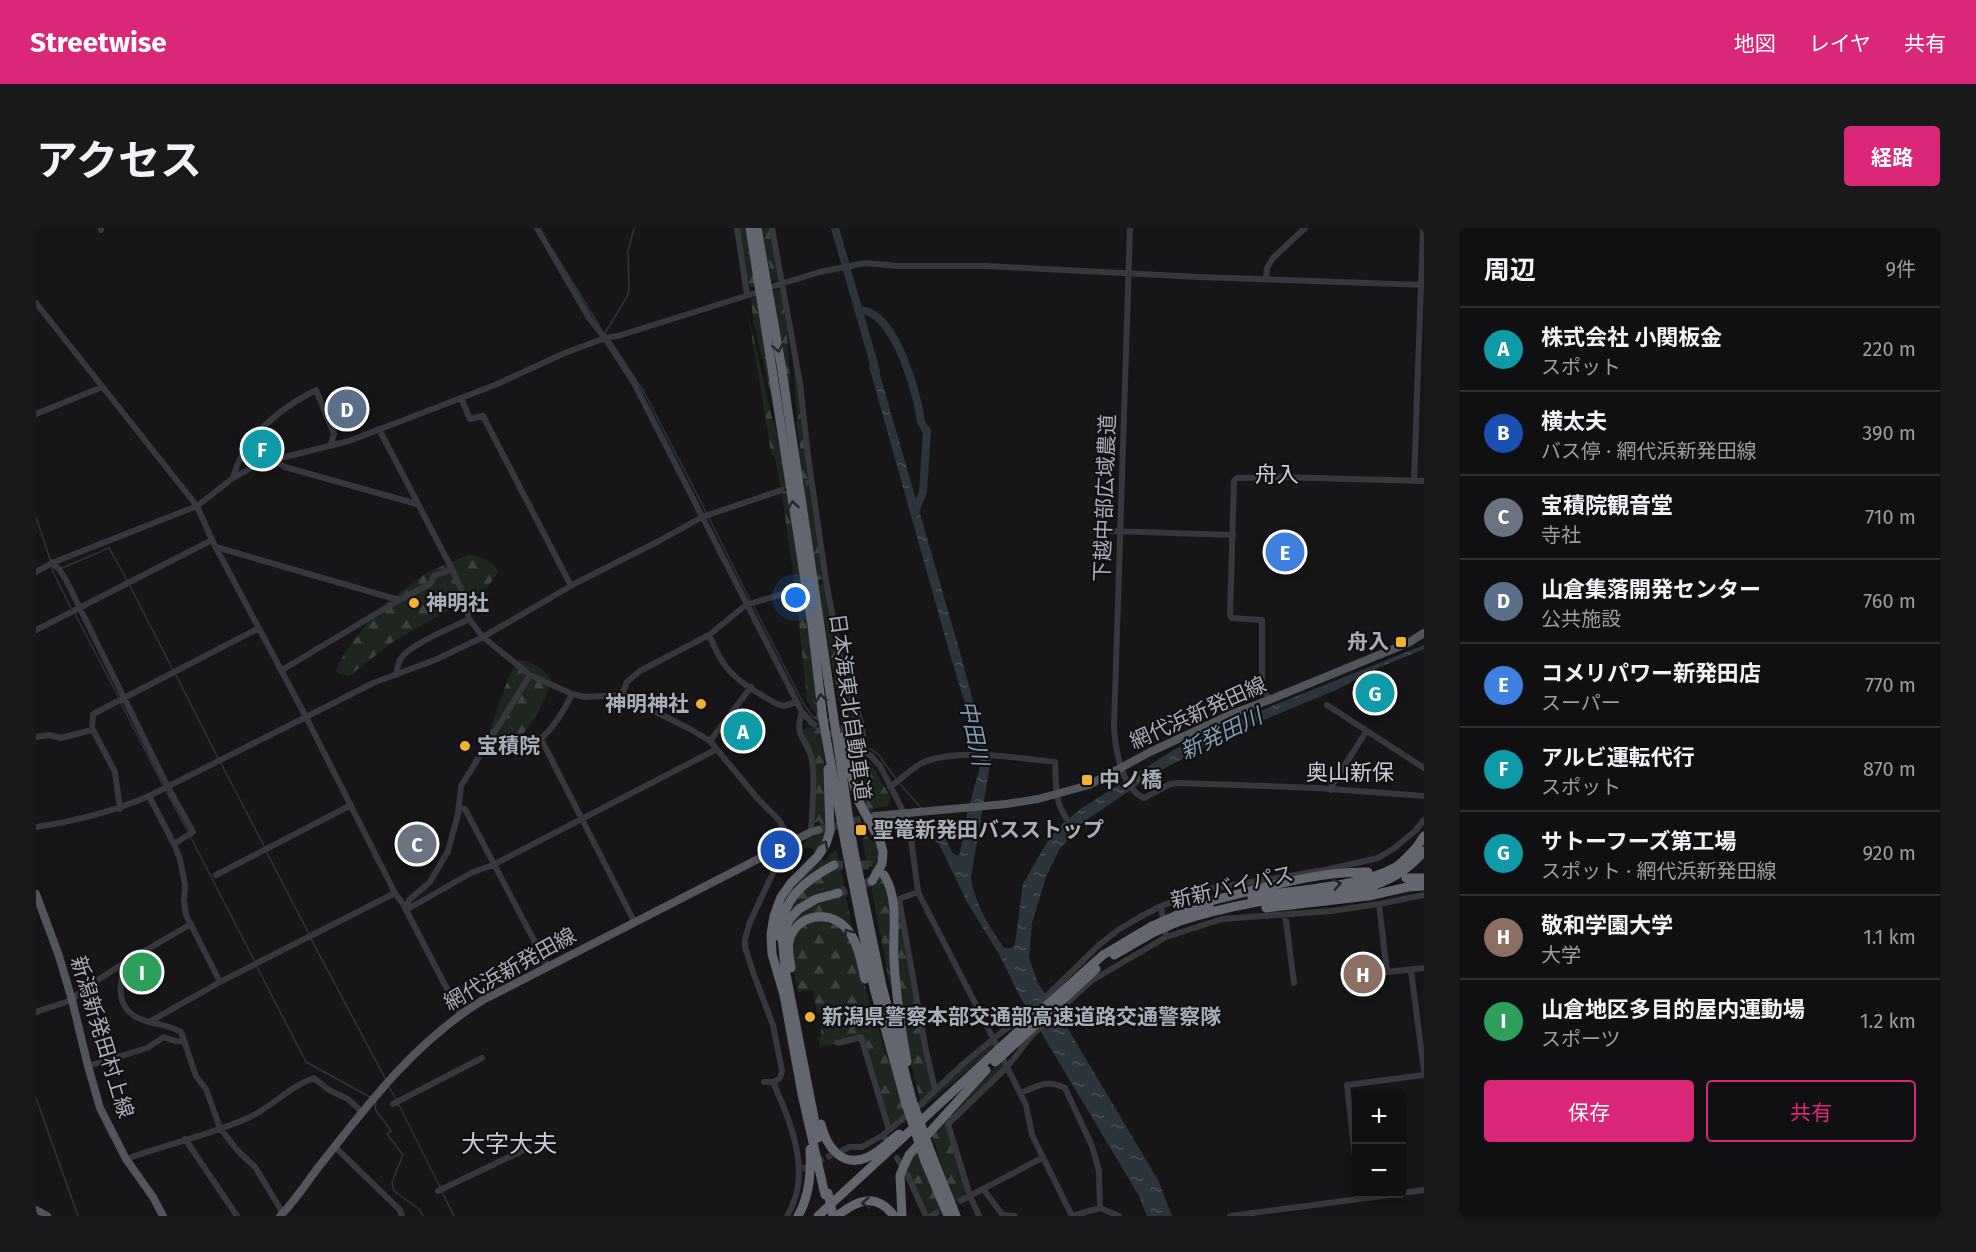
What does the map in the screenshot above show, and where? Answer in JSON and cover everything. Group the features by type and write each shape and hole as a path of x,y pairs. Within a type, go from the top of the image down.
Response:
{"highway":[{"name":"日本海東北自動車道","path":"750,228 812,624 823,720 864,944 900,1087 911,1101 918,1116 928,1157 956,1216"},
{"name":"日本海東北自動車道","path":"757,228 781,364 853,847 894,1037 911,1101 948,1216"},
{"path":"823,640 851,778 858,800 880,841 883,852 882,864 872,881"},
{"path":"787,995 772,954 771,934 774,916 781,897 791,883 818,856 826,844 830,831 827,753 823,720"},
{"name":"新新バイパス","path":"831,1216 982,1070 1104,957 1153,929 1192,913 1251,897 1377,876 1421,851 1421,835"},
{"path":"834,865 812,877 799,888 789,902 781,918 778,953 831,1216 864,1201 876,1201 887,1207 894,1216"},
{"path":"1192,913 1210,901 1308,879 1349,872 1368,872"},
{"path":"884,875 891,886 894,907 894,960 898,1006 911,1101"},
{"path":"1406,878 1424,878"},
{"path":"1192,913 1368,896 1408,887 1424,886"},
{"path":"787,995 782,936 789,920 799,909 816,899 838,893"},
{"path":"787,995 789,944 792,933 799,924 811,917 829,918 845,927 855,942 900,1087"},
{"path":"806,1092 818,1114 823,1134 830,1148 841,1158 853,1160 866,1158 899,1134 965,1076 982,1070"},
{"path":"902,1216 900,1175 909,1155 982,1070"},
{"name":"新新バイパス","path":"818,1216 982,1070"},
{"path":"798,1216 808,1190 811,1168 806,1092"}],"main road":[{"name":"網代浜新発田線","path":"875,816 986,806 1056,795 1089,785 1123,772 1225,717 1408,643 1424,633"},
{"name":"網代浜新発田線","path":"282,1215 362,1112 414,1054 460,1014 483,1000 814,831"},
{"name":"新潟新発田村上線","path":"36,894 72,999 100,1108 126,1159 153,1197 163,1216"},
{"path":"36,1211 47,1216"}],"street":[{"path":"537,228 589,318 634,383 802,712 812,723"},
{"path":"737,228 747,295"},
{"path":"772,228 800,383 823,582 841,661 862,726 863,736 860,750"},
{"name":"下越中部広域農道","path":"1123,772 1117,755 1114,726 1130,228"},
{"path":"1266,279 1267,268 1273,258 1305,228"},
{"path":"1414,481 1423,285 1423,228"},
{"path":"774,286 851,264 879,263 898,266 986,266 1423,285"},
{"path":"36,572 52,563 197,506 233,478 251,468 273,460 330,446 379,429 519,375 565,353 605,338 756,293"},
{"path":"36,303 197,506 212,540 460,1014"},
{"path":"36,414 102,387"},
{"path":"233,478 237,461 265,424 282,409 316,390 334,434 330,446"},
{"path":"461,398 470,419 483,416 571,586"},
{"path":"379,429 452,569 461,589 469,619 483,637 530,675 572,694 585,697 622,695 710,741 715,750 779,820 791,842"},
{"path":"273,460 285,467 417,504"},
{"path":"1269,700 1262,682 1262,620 1233,618 1230,615 1234,481 1237,478 1276,477 1424,481"},
{"path":"36,827 67,823 120,809 149,796 364,687 435,660 483,637 571,586 702,517 779,492"},
{"path":"1111,531 1233,535"},
{"path":"36,630 212,540"},
{"path":"216,547 399,600"},
{"path":"52,563 59,569 168,787 194,832 174,844"},
{"path":"282,670 430,584 434,576 452,569"},
{"path":"622,695 627,682 640,671 709,635 746,605 802,588"},
{"path":"396,675 397,666 403,655 469,619"},
{"path":"120,809 115,772 92,730 93,714 259,628"},
{"path":"709,635 728,669 751,687 777,704 789,706 797,702"},
{"path":"406,910 410,900 430,882 448,851 459,808 460,786 530,675"},
{"path":"710,741 743,694 751,687"},
{"path":"492,736 511,746 541,739 557,721 572,694"},
{"path":"1327,705 1424,768"},
{"path":"802,712 799,723 800,735 811,757 814,831"},
{"path":"36,737 49,735 61,738 92,730"},
{"path":"1331,790 1366,732"},
{"path":"853,735 863,736"},
{"path":"541,739 635,923"},
{"path":"852,745 871,756 879,766 904,813 910,831 918,892 995,1043"},
{"path":"406,910 471,873 493,865 715,750"},
{"path":"891,787 920,765 935,758 987,756 1055,762 1054,788 1060,810 1066,818"},
{"path":"1123,772 1135,791 1144,798 1170,784 1179,783 1424,796"},
{"path":"149,796 174,844 184,879 184,910 220,982"},
{"path":"216,875 351,804"},
{"path":"459,808 465,809 548,967"},
{"path":"979,1216 970,1196 948,1124 1005,1064 1028,1027 1062,982 1099,945 1118,930 1161,906 1208,889 1326,871 1378,858 1421,835 1424,820"},
{"path":"764,1082 773,1082 780,1078 782,1071 773,1025 745,947 745,939 750,922 773,873 778,856 776,851"},
{"path":"918,892 899,899 935,1089"},
{"path":"148,1022 220,982 395,893"},
{"path":"843,1150 849,1147 861,1147 884,1136 963,1064 995,1043 1008,1028 1028,1027 1076,995 1091,981 1166,937 1222,920 1379,904 1424,895"},
{"path":"1379,904 1387,972 1424,968"},
{"path":"1161,906 1166,937"},
{"path":"1284,915 1294,983"},
{"path":"36,1012 72,999 123,963 191,924"},
{"path":"1084,961 1091,981"},
{"path":"123,963 119,986 123,1003 134,1016 181,1032 196,1076 206,1089 220,1128 237,1150 255,1167 282,1215"},
{"path":"1354,1144 1347,1085 1424,1073 1411,970"},
{"path":"88,1066 147,1048 164,1036 185,1042"},
{"path":"838,1043 861,1037 889,1130"},
{"path":"393,1104 482,1058"},
{"path":"1005,1064 1026,1105 1032,1135 1042,1158 1072,1216 1100,1208 1119,1216"},
{"path":"126,1159 251,1117 300,1084 314,1078 329,1090 348,1099 362,1112"},
{"path":"773,1082 791,1122 800,1171 798,1192 787,1216"},
{"path":"1021,1093 1042,1084 1052,1083 1065,1088 1092,1146 1099,1171 1100,1208"},
{"path":"185,1139 237,1216"},
{"path":"335,1147 400,1210 402,1216"},
{"path":"438,1191 528,1148"},
{"path":"962,1200 1042,1158"},
{"path":"906,1174 926,1216"},
{"path":"983,1189 1003,1215 1015,1216"},
{"path":"1406,1192 1424,1190"},
{"path":"1230,1216 1352,1197"}],"green space":[{"path":"739,228 748,228 756,286 752,287 748,284"},
{"path":"761,228 772,228 779,277 775,281 772,281 766,259"},
{"path":"773,290 781,291 787,330 792,414"},
{"path":"758,294 776,417 753,319 751,299"},
{"path":"748,313 788,487 783,488 780,485 775,458 771,452"},
{"path":"791,341 799,384 809,478 803,482 798,452 800,447 796,423"},
{"path":"803,486 810,487 824,578 817,581"},
{"path":"788,490 803,586 795,585 782,496 783,492"},
{"path":"470,554 487,560 498,572 487,588 394,641 349,676 340,674 336,670 343,656 377,610 426,573"},
{"path":"824,584 832,626 860,726 860,731 856,733 844,730 818,585"},
{"path":"803,589 820,717 807,700 796,594"},
{"path":"520,660 537,666 551,679 544,700 531,724 514,744 496,757 489,751 490,734 513,667"},
{"path":"813,725 822,729 828,817 828,826 819,829 820,821 813,823 814,777 801,731"},
{"path":"847,744 870,762 891,798 888,806 872,809 875,815 872,816 858,791"},
{"path":"828,828 816,853 811,848 801,847 819,831"},
{"path":"864,834 874,843 879,841 881,845 878,870 867,864 862,838"},
{"path":"836,849 840,863 797,886 774,931 787,893 819,858 824,861"},
{"path":"840,865 845,890 799,907 779,942 792,900 835,866"},
{"path":"881,876 887,887 893,913 894,981 890,986 871,886"},
{"path":"845,892 854,936 816,914 788,935 794,918 800,912 816,904 843,897"},
{"path":"899,899 909,972 933,1087 921,1103 908,1053 897,970"},
{"path":"815,920 836,926 851,942 905,1114 891,1125 863,1038 820,1047 818,1037 821,1036 821,1029 826,1027 822,1013 817,1013 813,990 798,992 792,960 793,941 804,926"},
{"path":"991,1043 994,1043 995,1047 923,1108 922,1105"},
{"path":"1001,1060 1005,1066 946,1123 967,1188 962,1199 954,1203 931,1133"},
{"path":"916,1148 941,1210 934,1214 925,1211 905,1169"}],"water":[{"name":"新発田川","path":"876,361 986,750 991,759 971,877 979,905 1004,948 1012,948 1015,944 1023,884 1046,844 1059,827 1079,810 1172,751 1222,726 1424,645 1424,649 1378,668 1336,690 1227,735 1154,774 1082,823 1059,850 1046,877 1032,923 1029,958 1038,983 1064,1022 1158,1180 1172,1216 1147,1216 1139,1196 1020,997 1000,956 967,902 939,844 932,839 943,833 952,852 957,856 960,853 967,814 981,763 980,751 951,658 869,366"}],"waterway":[{"path":"605,333 628,295 628,251 634,228"},
{"name":"中田川","path":"835,228 876,371"},
{"path":"554,252 600,327"},
{"name":"中田川","path":"859,310 871,313 891,333 905,364 921,421 927,431 923,492 915,511"},
{"path":"610,340 644,392 707,514"},
{"path":"36,517 51,562"},
{"path":"709,518 750,600"},
{"path":"62,568 109,548 127,580"},
{"path":"52,566 71,608"},
{"path":"129,584 173,670"},
{"path":"754,607 803,703 813,717 820,721"},
{"path":"74,612 119,698"},
{"path":"176,675 218,758"},
{"path":"121,703 164,787"},
{"path":"864,745 878,754 897,780"},
{"path":"221,763 264,846"},
{"path":"900,784 923,810"},
{"path":"166,791 188,832"},
{"path":"190,836 255,962"},
{"path":"266,851 309,934"},
{"path":"311,939 386,1080"},
{"path":"257,967 306,1062 370,1097"},
{"path":"388,1085 396,1099"},
{"path":"36,1098 78,1216"},
{"path":"376,1102 375,1109 391,1131 387,1134 403,1155 392,1182 394,1191 419,1209 423,1216"},
{"path":"398,1103 440,1187"},
{"path":"442,1192 454,1216"}],"tunnel":[{"path":"779,491 811,482"},
{"path":"816,715 853,735"},
{"path":"812,723 838,738"},
{"path":"818,830 872,817"},
{"path":"834,865 869,865 882,874"},
{"path":"838,893 872,881"},
{"path":"802,1169 840,1151"},
{"path":"934,1214 962,1200"}],"place":[{"name":"山倉集落開発センター","path":"347,409"},
{"name":"アルビ運転代行","path":"262,449"},
{"name":"コメリパワー新発田店","path":"1285,552"},
{"name":"神明社","path":"414,603"},
{"name":"舟入","path":"1401,642"},
{"name":"サトーフーズ第工場","path":"1375,693"},
{"name":"神明神社","path":"701,704"},
{"name":"株式会社 小関板金","path":"743,731"},
{"name":"宝積院","path":"465,746"},
{"name":"中ノ橋","path":"1087,780"},
{"name":"聖篭新発田バスストップ","path":"861,830"},
{"name":"宝積院観音堂","path":"417,844"},
{"name":"横太夫","path":"780,850"},
{"name":"山倉地区多目的屋内運動場","path":"142,972"},
{"name":"敬和学園大学","path":"1363,974"},
{"name":"新潟県警察本部交通部高速道路交通警察隊","path":"810,1017"}],"district":[{"name":"舟入","path":"1277,474"},
{"name":"奥山新保","path":"1350,772"},
{"name":"大字大夫","path":"509,1144"}]}
